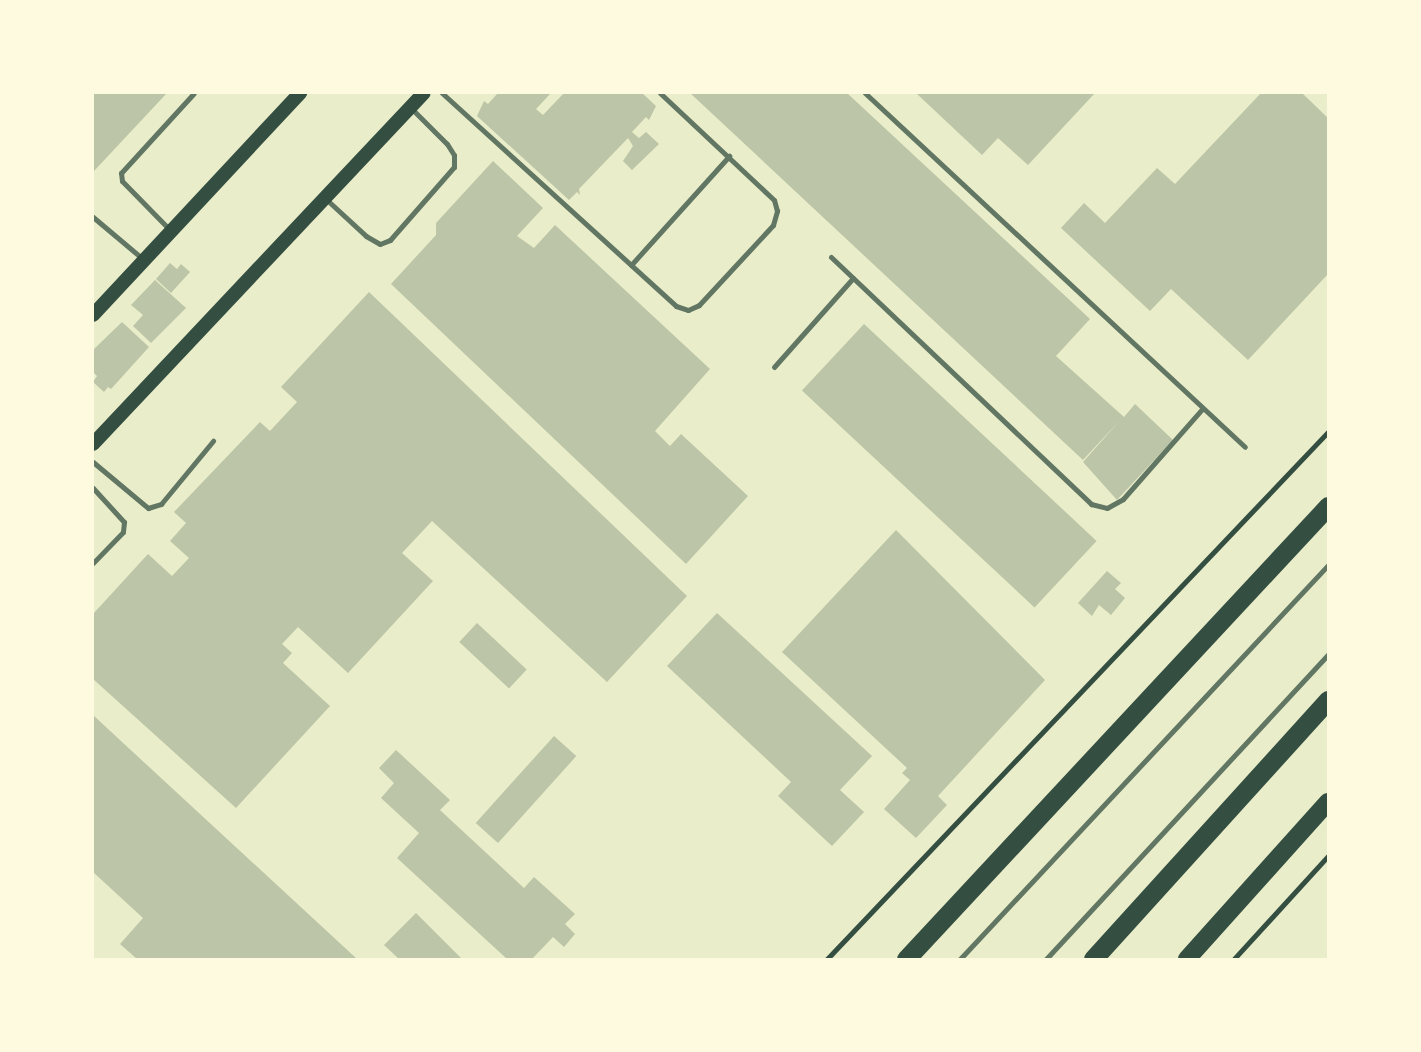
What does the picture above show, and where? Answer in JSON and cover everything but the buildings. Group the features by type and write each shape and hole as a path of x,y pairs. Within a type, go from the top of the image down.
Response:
{"highway":[{"path":"906,959 1328,506"},
{"path":"1093,959 1328,701"}],"main road":[{"path":"93,315 300,93"},
{"path":"93,444 424,93"},
{"path":"1187,959 1328,802"}],"lane":[{"path":"171,231 122,181 121,173 194,93"},
{"path":"442,93 676,306 688,310 699,305 773,225 777,211 774,200 660,93"},
{"path":"865,93 1245,447"},
{"path":"325,198 366,236 380,244 390,240 454,167 454,155 447,144 410,107"},
{"path":"631,265 729,156"},
{"path":"93,217 144,260"},
{"path":"831,257 1091,504 1107,508 1123,499 1202,409"},
{"path":"774,367 853,278"},
{"path":"93,462 149,508 161,504 213,441"},
{"path":"93,488 124,522 123,532 93,563"},
{"path":"960,959 1328,565"},
{"path":"1046,959 1328,655"}],"path":[{"path":"827,959 1328,432"},
{"path":"1234,959 1328,856"}]}
